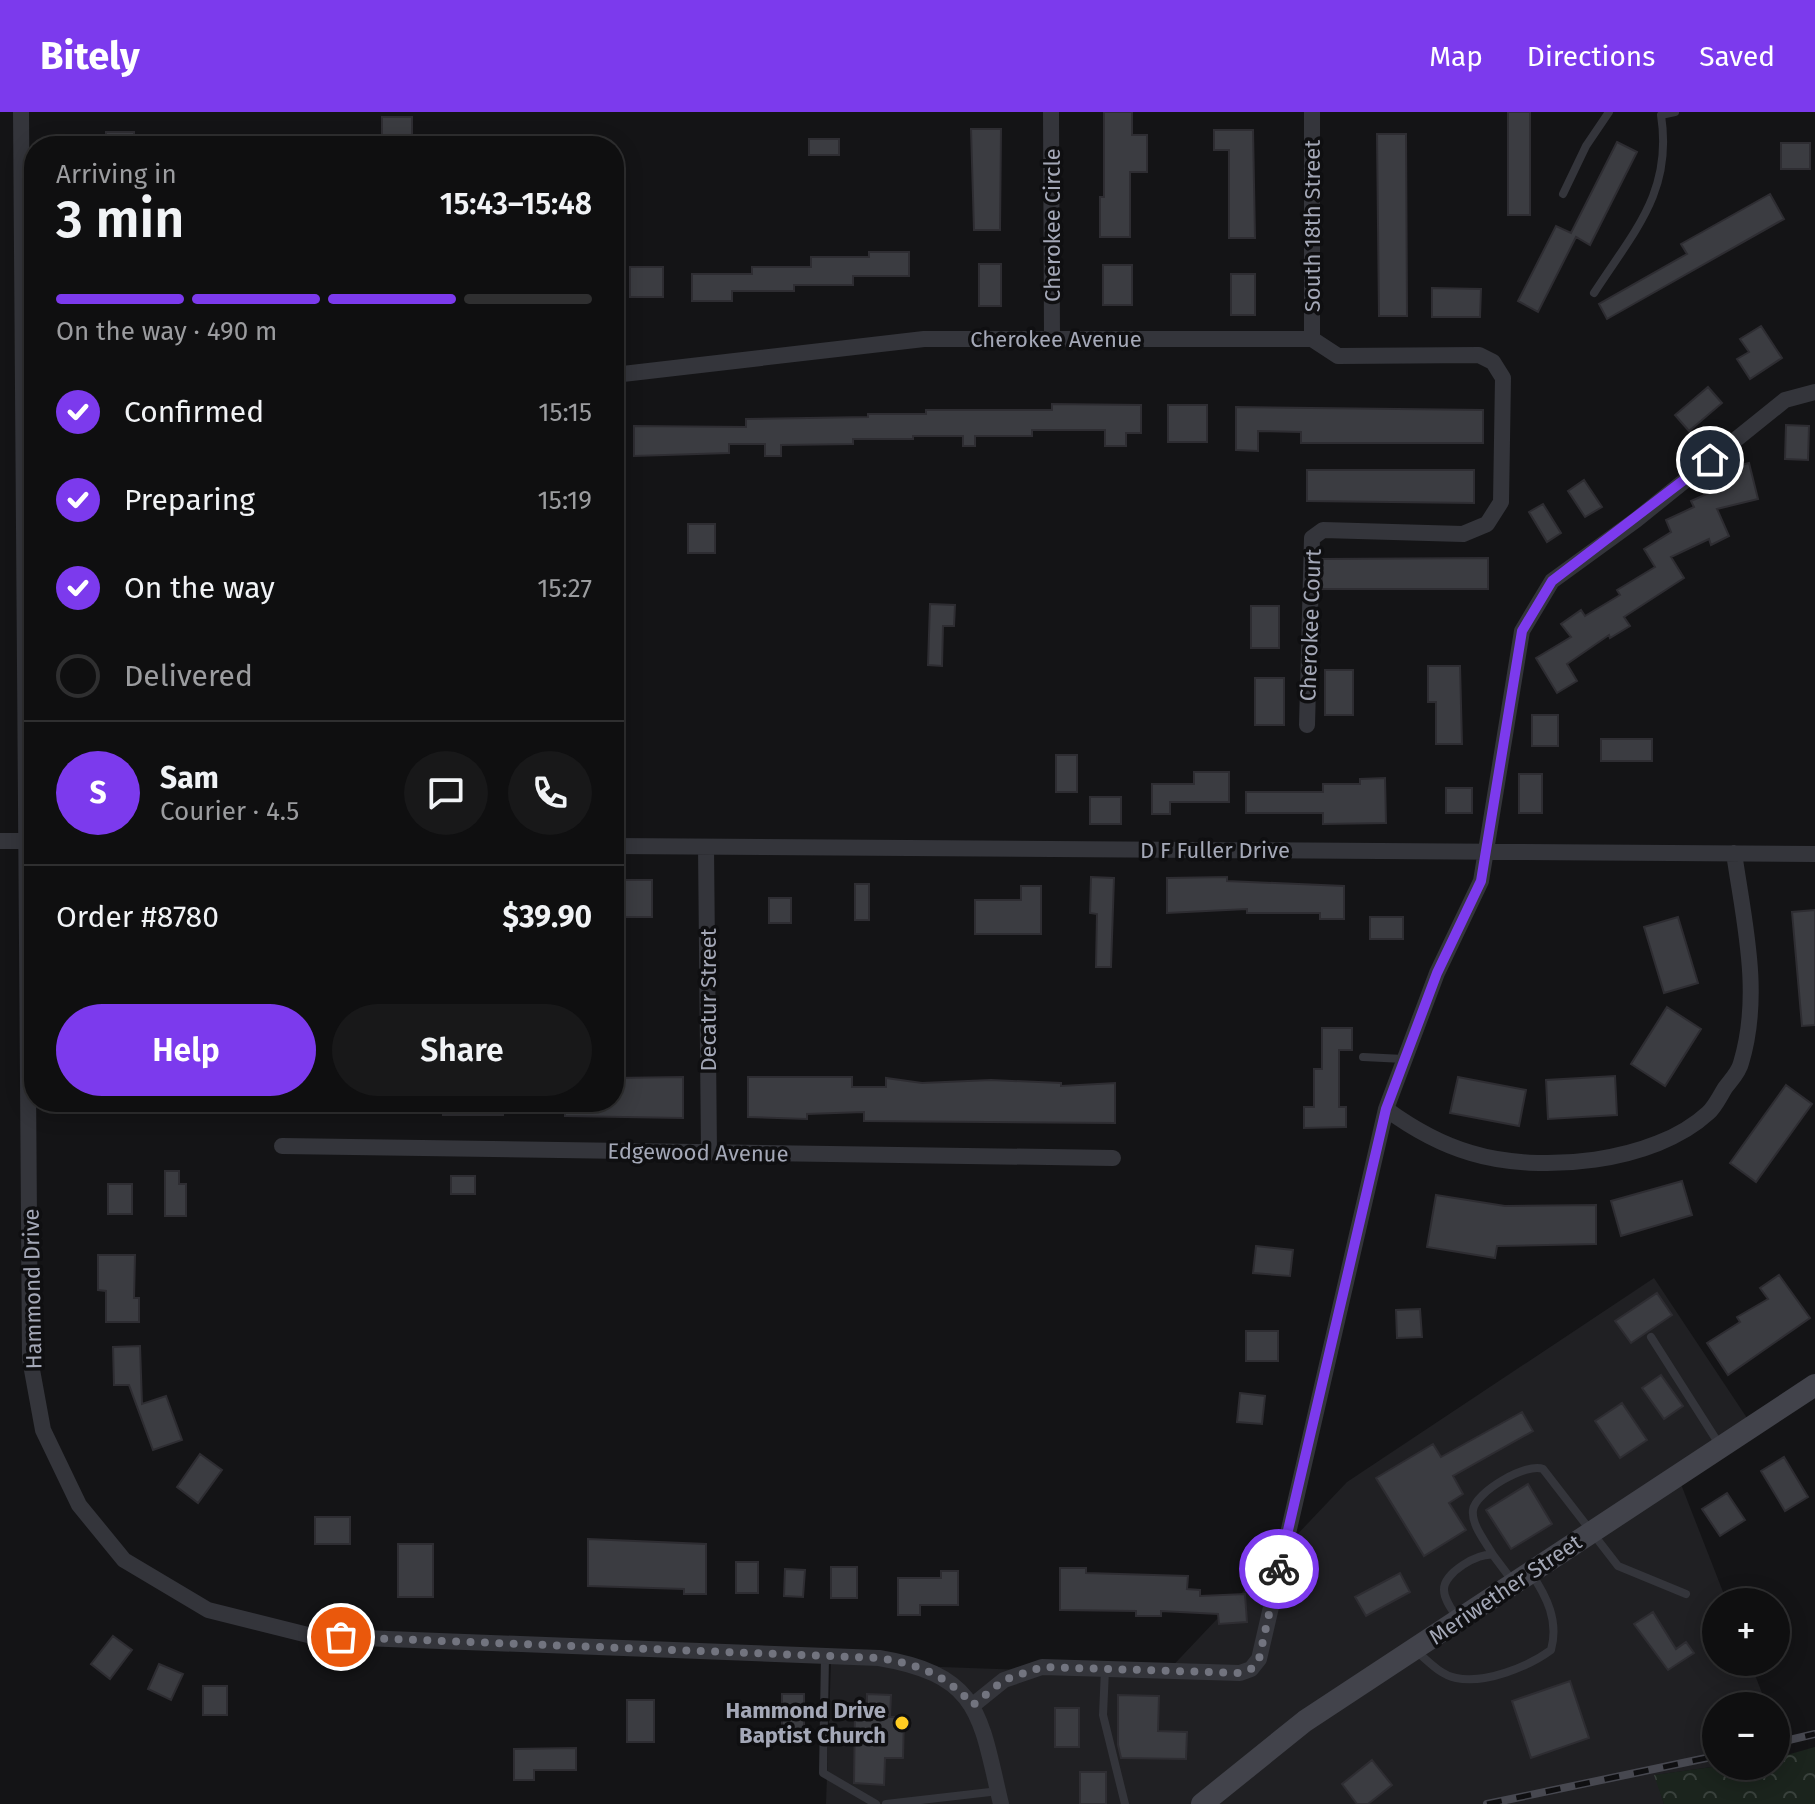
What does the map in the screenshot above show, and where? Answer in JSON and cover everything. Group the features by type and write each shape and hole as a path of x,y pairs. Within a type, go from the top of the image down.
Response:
{"street":[{"name":"Hammond Drive","path":"21,112 24,229"},
{"name":"Cherokee Circle","path":"1051,112 1052,338"},
{"name":"South 18th Street","path":"1312,112 1312,339"},
{"name":"Cherokee Avenue","path":"624,374 924,339 1312,339 1338,356 1479,355 1493,362"},
{"name":"Cherokee Court","path":"1307,725 1312,538 1323,530 1463,534 1487,524 1501,502 1503,378 1493,362"},
{"path":"973,1705 1004,1680 1042,1667 1240,1673 1251,1669 1259,1659 1386,1109 1437,973 1481,881 1522,631 1552,581 1636,520 1785,400 1815,392"},
{"path":"0,841 24,841"},
{"name":"D F Fuller Drive","path":"624,846 1815,854"},
{"name":"Decatur Street","path":"706,847 709,1152"},
{"path":"1386,1109 1417,1131 1472,1154 1533,1163 1594,1159 1660,1144 1708,1112 1740,1067 1752,1017 1749,952 1734,853"},
{"name":"Hammond Drive","path":"30,1112 30,1359 43,1430 79,1505 124,1560 208,1610 312,1636 825,1655 879,1658 914,1664 941,1676 973,1705 986,1736 1000,1798"},
{"name":"Edgewood Avenue","path":"282,1146 1113,1158"},
{"name":"Meriwether Street","path":"1202,1804 1305,1721 1815,1385"}],"lane":[{"path":"1563,194 1586,146 1609,112"},
{"path":"1594,293 1653,202 1666,150 1658,113 1675,112"},
{"path":"1363,1057 1404,1059"},
{"path":"1651,1337 1721,1447"},
{"path":"1414,1649 1454,1678 1485,1679 1551,1650 1554,1624 1541,1588 1522,1578 1493,1555 1473,1520 1473,1505 1478,1497 1530,1467 1543,1469 1618,1566 1686,1594"},
{"path":"1459,1620 1443,1591 1447,1578 1481,1554 1493,1555"},
{"path":"825,1655 823,1773 876,1804"},
{"path":"1105,1669 1103,1715 1125,1804"},
{"path":"886,1804 1000,1798"}],"shaded area":[{"path":"1654,1278 1749,1421 1677,1474 1722,1588 1702,1588 1702,1676 1755,1676 1762,1692 1702,1692 1702,1768 1655,1775 1664,1804 826,1804 831,1663 1164,1675 1347,1482"}],"green space":[{"path":"1815,1747 1815,1804 1664,1804 1654,1775 1702,1768 1702,1780 1790,1780 1790,1754"}],"building":[{"path":"1104,112 1132,112 1132,135 1147,135 1147,172 1130,172 1130,237 1100,237 1100,197 1104,197"},
{"path":"1508,112 1530,112 1530,215 1508,215"},
{"path":"382,117 412,117 412,136 382,136"},
{"path":"971,129 1001,129 1000,230 974,230"},
{"path":"1214,130 1253,130 1255,238 1229,238 1229,150 1214,150"},
{"path":"106,132 134,132 134,136 106,136"},
{"path":"1377,134 1406,134 1407,316 1379,316"},
{"path":"809,139 839,139 839,155 809,155"},
{"path":"1617,142 1637,152 1590,245 1576,237 1538,312 1518,301 1556,226 1571,233"},
{"path":"1781,143 1810,143 1810,169 1781,169"},
{"path":"1770,194 1784,219 1607,319 1599,304 1687,254 1681,244"},
{"path":"869,252 909,252 909,276 853,276 853,285 794,285 794,291 732,291 732,301 692,301 692,274 752,274 752,267 811,267 811,257 869,257"},
{"path":"979,264 1001,264 1001,306 979,306"},
{"path":"1103,265 1132,265 1132,305 1103,305"},
{"path":"630,267 663,267 663,297 630,297"},
{"path":"1231,274 1255,274 1255,315 1231,315"},
{"path":"1432,288 1481,289 1480,317 1432,317"},
{"path":"1761,326 1782,358 1750,379 1737,359 1749,352 1740,339"},
{"path":"1708,387 1722,403 1689,431 1675,415"},
{"path":"1052,404 1141,405 1141,433 1126,433 1126,446 1105,446 1105,430 1032,430 1032,436 975,436 975,446 963,446 963,436 913,436 913,439 853,439 853,444 781,445 781,456 765,456 765,444 729,444 729,453 634,456 634,426 746,427 746,419 868,417 868,414 926,414 926,410 1052,410"},
{"path":"1168,405 1207,405 1207,442 1168,442"},
{"path":"1236,407 1483,410 1483,443 1301,443 1301,432 1258,431 1258,451 1236,450"},
{"path":"1786,425 1809,426 1808,460 1785,459"},
{"path":"1749,463 1758,499 1717,509 1729,536 1711,545 1709,539 1671,557 1684,578 1624,617 1630,626 1610,638 1609,635 1567,664 1577,681 1557,693 1536,658 1571,637 1561,624 1581,610 1585,616 1620,595 1617,590 1655,567 1644,549 1671,532 1666,520 1694,507 1691,501 1725,486 1721,470"},
{"path":"1307,470 1474,470 1474,503 1307,501"},
{"path":"1584,480 1602,507 1585,517 1568,491"},
{"path":"1543,504 1561,533 1547,542 1529,512"},
{"path":"688,524 715,524 715,553 688,553"},
{"path":"1488,558 1488,589 1322,589 1322,559"},
{"path":"930,604 955,605 954,626 943,626 942,666 928,665"},
{"path":"1251,606 1279,606 1279,648 1251,648"},
{"path":"1428,666 1460,666 1462,744 1436,744 1436,702 1428,702"},
{"path":"1325,670 1353,670 1353,715 1325,715"},
{"path":"1255,678 1284,678 1284,725 1255,725"},
{"path":"1532,715 1558,715 1558,746 1532,746"},
{"path":"1601,739 1652,739 1652,761 1601,761"},
{"path":"1056,755 1077,755 1077,792 1056,792"},
{"path":"1194,772 1229,772 1229,802 1170,802 1170,814 1152,814 1152,784 1194,784"},
{"path":"1519,774 1542,774 1542,813 1519,813"},
{"path":"1385,778 1386,823 1323,824 1323,813 1246,813 1246,792 1323,792 1323,784 1360,784 1360,779"},
{"path":"1446,788 1472,788 1472,813 1446,813"},
{"path":"1090,797 1121,797 1121,824 1090,824"},
{"path":"1091,877 1114,878 1111,967 1096,967 1097,914 1090,913"},
{"path":"1227,877 1227,881 1344,886 1344,919 1320,919 1320,913 1247,913 1247,909 1167,913 1167,878"},
{"path":"624,880 652,880 652,917 624,917"},
{"path":"855,884 869,884 869,920 855,920"},
{"path":"1021,886 1041,886 1041,934 975,934 975,900 1021,900"},
{"path":"769,898 791,898 791,923 769,923"},
{"path":"1815,910 1815,1025 1802,1026 1792,912"},
{"path":"1370,917 1403,917 1403,939 1370,939"},
{"path":"1678,917 1698,983 1664,993 1644,927"},
{"path":"1667,1007 1701,1029 1665,1086 1631,1064"},
{"path":"1322,1028 1352,1028 1352,1050 1339,1050 1339,1107 1346,1107 1346,1127 1304,1128 1304,1107 1314,1107 1314,1069 1322,1069"},
{"path":"1615,1076 1617,1115 1548,1119 1546,1080"},
{"path":"683,1077 683,1118 565,1116 565,1112 624,1112 624,1078"},
{"path":"748,1077 852,1077 852,1087 886,1087 886,1078 922,1083 991,1080 1061,1083 1061,1086 1115,1083 1115,1123 864,1121 864,1112 807,1114 807,1119 748,1117"},
{"path":"1458,1077 1526,1090 1519,1126 1450,1113"},
{"path":"1786,1085 1812,1104 1756,1182 1730,1163"},
{"path":"443,1112 503,1112 503,1115 443,1115"},
{"path":"165,1171 179,1171 179,1184 186,1184 186,1216 165,1216"},
{"path":"451,1176 475,1176 475,1194 451,1194"},
{"path":"1682,1181 1692,1215 1621,1236 1611,1201"},
{"path":"108,1184 132,1184 132,1214 108,1214"},
{"path":"1436,1195 1505,1206 1596,1205 1596,1244 1497,1246 1495,1258 1427,1247"},
{"path":"1256,1246 1293,1250 1290,1276 1253,1273"},
{"path":"98,1255 135,1255 134,1298 139,1298 139,1322 106,1322 106,1291 98,1290"},
{"path":"1779,1275 1810,1318 1728,1375 1707,1343 1740,1322 1737,1317 1768,1299 1760,1288"},
{"path":"1657,1293 1672,1315 1631,1343 1615,1321"},
{"path":"1420,1309 1422,1337 1397,1338 1396,1310"},
{"path":"1246,1331 1278,1331 1278,1361 1246,1361"},
{"path":"140,1346 142,1404 166,1396 182,1440 153,1450 129,1385 114,1385 113,1347"},
{"path":"1661,1375 1683,1406 1664,1419 1642,1388"},
{"path":"1240,1393 1265,1396 1262,1424 1237,1422"},
{"path":"1622,1403 1647,1440 1620,1458 1595,1421"},
{"path":"1522,1412 1533,1431 1453,1476 1463,1494 1449,1503 1466,1530 1424,1556 1376,1478 1433,1444 1441,1457"},
{"path":"200,1454 222,1470 198,1503 177,1487"},
{"path":"1784,1457 1808,1497 1785,1511 1761,1471"},
{"path":"1528,1484 1552,1524 1511,1549 1486,1510"},
{"path":"1727,1493 1745,1520 1720,1536 1702,1509"},
{"path":"315,1517 350,1517 350,1544 315,1544"},
{"path":"588,1539 706,1544 706,1594 684,1594 684,1589 588,1586"},
{"path":"398,1544 433,1544 433,1597 398,1597"},
{"path":"736,1562 758,1562 758,1593 736,1593"},
{"path":"831,1567 857,1567 857,1598 831,1598"},
{"path":"1060,1568 1086,1568 1086,1573 1188,1576 1187,1589 1200,1590 1200,1596 1245,1594 1247,1622 1219,1624 1218,1614 1161,1611 1161,1616 1136,1616 1136,1611 1060,1610"},
{"path":"785,1569 805,1570 803,1597 784,1596"},
{"path":"941,1571 958,1571 958,1605 920,1605 920,1615 898,1615 898,1578 941,1578"},
{"path":"1400,1573 1410,1592 1366,1616 1355,1597"},
{"path":"1653,1612 1676,1649 1686,1642 1694,1653 1668,1670 1634,1624"},
{"path":"113,1636 132,1650 110,1679 91,1664"},
{"path":"159,1664 183,1674 171,1700 148,1689"},
{"path":"1570,1681 1589,1738 1531,1758 1512,1701"},
{"path":"203,1686 227,1686 227,1715 203,1715"},
{"path":"782,1694 804,1694 804,1734 782,1734"},
{"path":"867,1694 891,1695 890,1717 904,1717 903,1758 885,1758 884,1785 854,1783 855,1710 867,1711"},
{"path":"1118,1695 1159,1696 1158,1731 1187,1732 1186,1759 1121,1758"},
{"path":"627,1700 654,1700 654,1742 627,1742"},
{"path":"1055,1708 1079,1708 1079,1747 1055,1747"},
{"path":"576,1748 576,1770 534,1770 534,1780 514,1780 514,1749"},
{"path":"1372,1760 1392,1785 1368,1804 1357,1804 1342,1784"},
{"path":"1080,1772 1106,1772 1106,1804 1080,1804"}],"railway":[{"path":"1790,1740 1815,1734"},
{"path":"1487,1804 1702,1759"}],"way so far":[{"path":"341,1637 879,1658 914,1664 941,1676 973,1705 1004,1680 1042,1667 1240,1673 1251,1669 1259,1659 1279,1569"}],"place":[{"name":"Hammond Drive Baptist Church","path":"902,1723"}],"route":[{"path":"1279,1569 1386,1109 1437,973 1481,881 1522,631 1552,581 1636,520 1710,460"}]}
